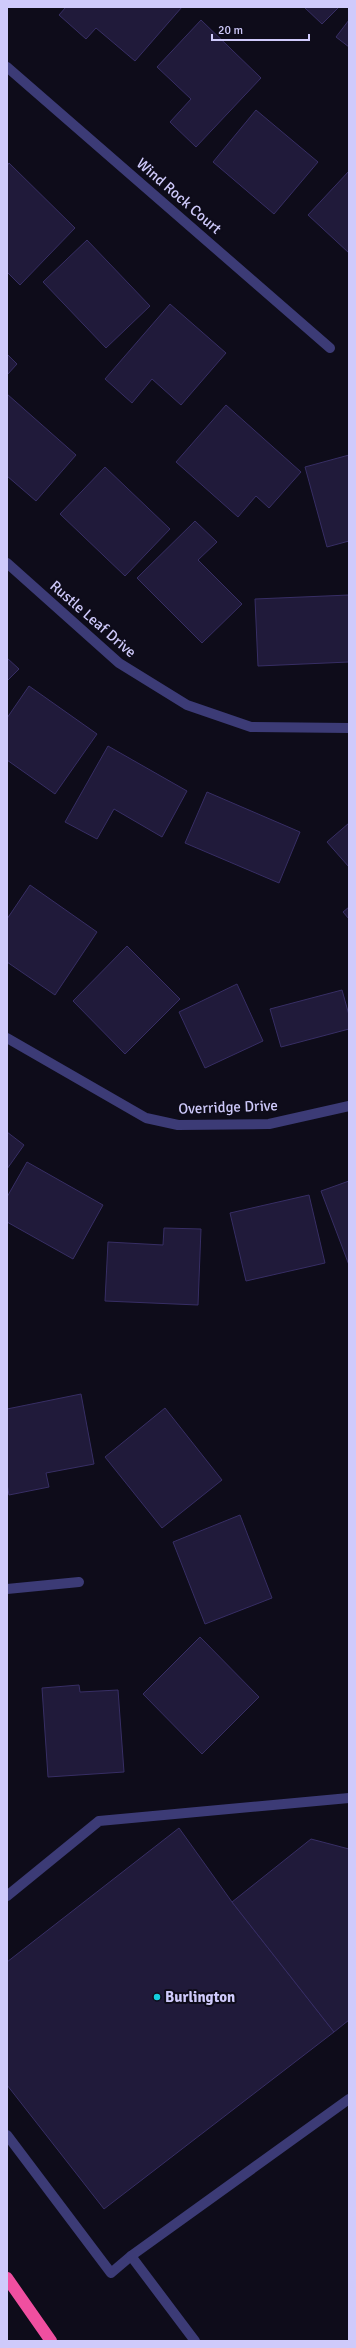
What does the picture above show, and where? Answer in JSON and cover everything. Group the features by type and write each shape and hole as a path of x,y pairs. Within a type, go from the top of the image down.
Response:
{"highway":[{"path":"7,2278 51,2341"}],"street":[{"name":"Wind Rock Court","path":"7,67 330,348"},
{"name":"Rustle Leaf Drive","path":"7,563 119,663 187,705 251,727 349,728"},
{"name":"Overridge Drive","path":"7,1038 146,1118 178,1125 269,1124 349,1106"},
{"path":"7,1589 79,1582"},
{"path":"7,1896 99,1821 349,1798"},
{"path":"7,2134 111,2273 131,2256 349,2099"},
{"path":"131,2256 194,2341"}],"building":[{"path":"66,7 182,7 135,61 96,28 86,39 59,15"},
{"path":"304,7 339,7 322,24"},
{"path":"201,20 261,78 196,147 170,122 191,99 157,67"},
{"path":"349,20 349,47 336,37"},
{"path":"256,110 318,162 274,214 213,162"},
{"path":"9,163 75,228 20,285 7,272 7,166"},
{"path":"349,171 349,253 308,215"},
{"path":"87,240 150,306 106,348 43,282"},
{"path":"170,304 226,353 181,405 152,379 132,403 105,379"},
{"path":"7,354 17,364 7,375"},
{"path":"7,394 76,455 36,501 7,476"},
{"path":"226,405 301,472 269,508 256,496 238,517 176,462"},
{"path":"349,455 349,541 327,547 305,467"},
{"path":"105,467 170,529 125,576 60,514"},
{"path":"195,521 217,542 198,560 242,604 202,643 137,578"},
{"path":"349,595 349,662 258,666 255,599"},
{"path":"7,658 19,669 7,681"},
{"path":"29,686 97,734 55,794 7,760 7,718"},
{"path":"108,746 187,791 162,837 114,809 97,839 65,822"},
{"path":"207,792 300,832 279,883 185,843"},
{"path":"349,823 349,867 327,842"},
{"path":"30,885 97,932 55,995 7,962 7,919"},
{"path":"349,907 349,919 343,912"},
{"path":"127,946 180,999 125,1054 73,1001"},
{"path":"237,984 263,1041 205,1068 179,1012"},
{"path":"342,990 349,1015 349,1029 281,1047 270,1009"},
{"path":"7,1132 24,1145 7,1169"},
{"path":"27,1162 103,1205 73,1259 7,1222 7,1197"},
{"path":"349,1181 349,1265 321,1191"},
{"path":"309,1195 325,1263 246,1281 230,1213"},
{"path":"164,1228 201,1229 198,1305 105,1301 108,1242 163,1245"},
{"path":"81,1394 94,1464 46,1473 49,1487 9,1495 7,1484 7,1409"},
{"path":"165,1408 222,1480 162,1528 105,1457"},
{"path":"240,1515 272,1598 205,1624 173,1542"},
{"path":"200,1637 259,1697 202,1754 143,1694"},
{"path":"79,1685 80,1692 118,1690 124,1772 48,1777 42,1688"},
{"name":"Burlington","path":"179,1828 232,1902 334,2032 104,2209 7,2085 7,1962"},
{"path":"311,1839 349,1849 349,2020 334,2032 232,1902"}],"place":[{"name":"Burlington","path":"157,1997"}]}
